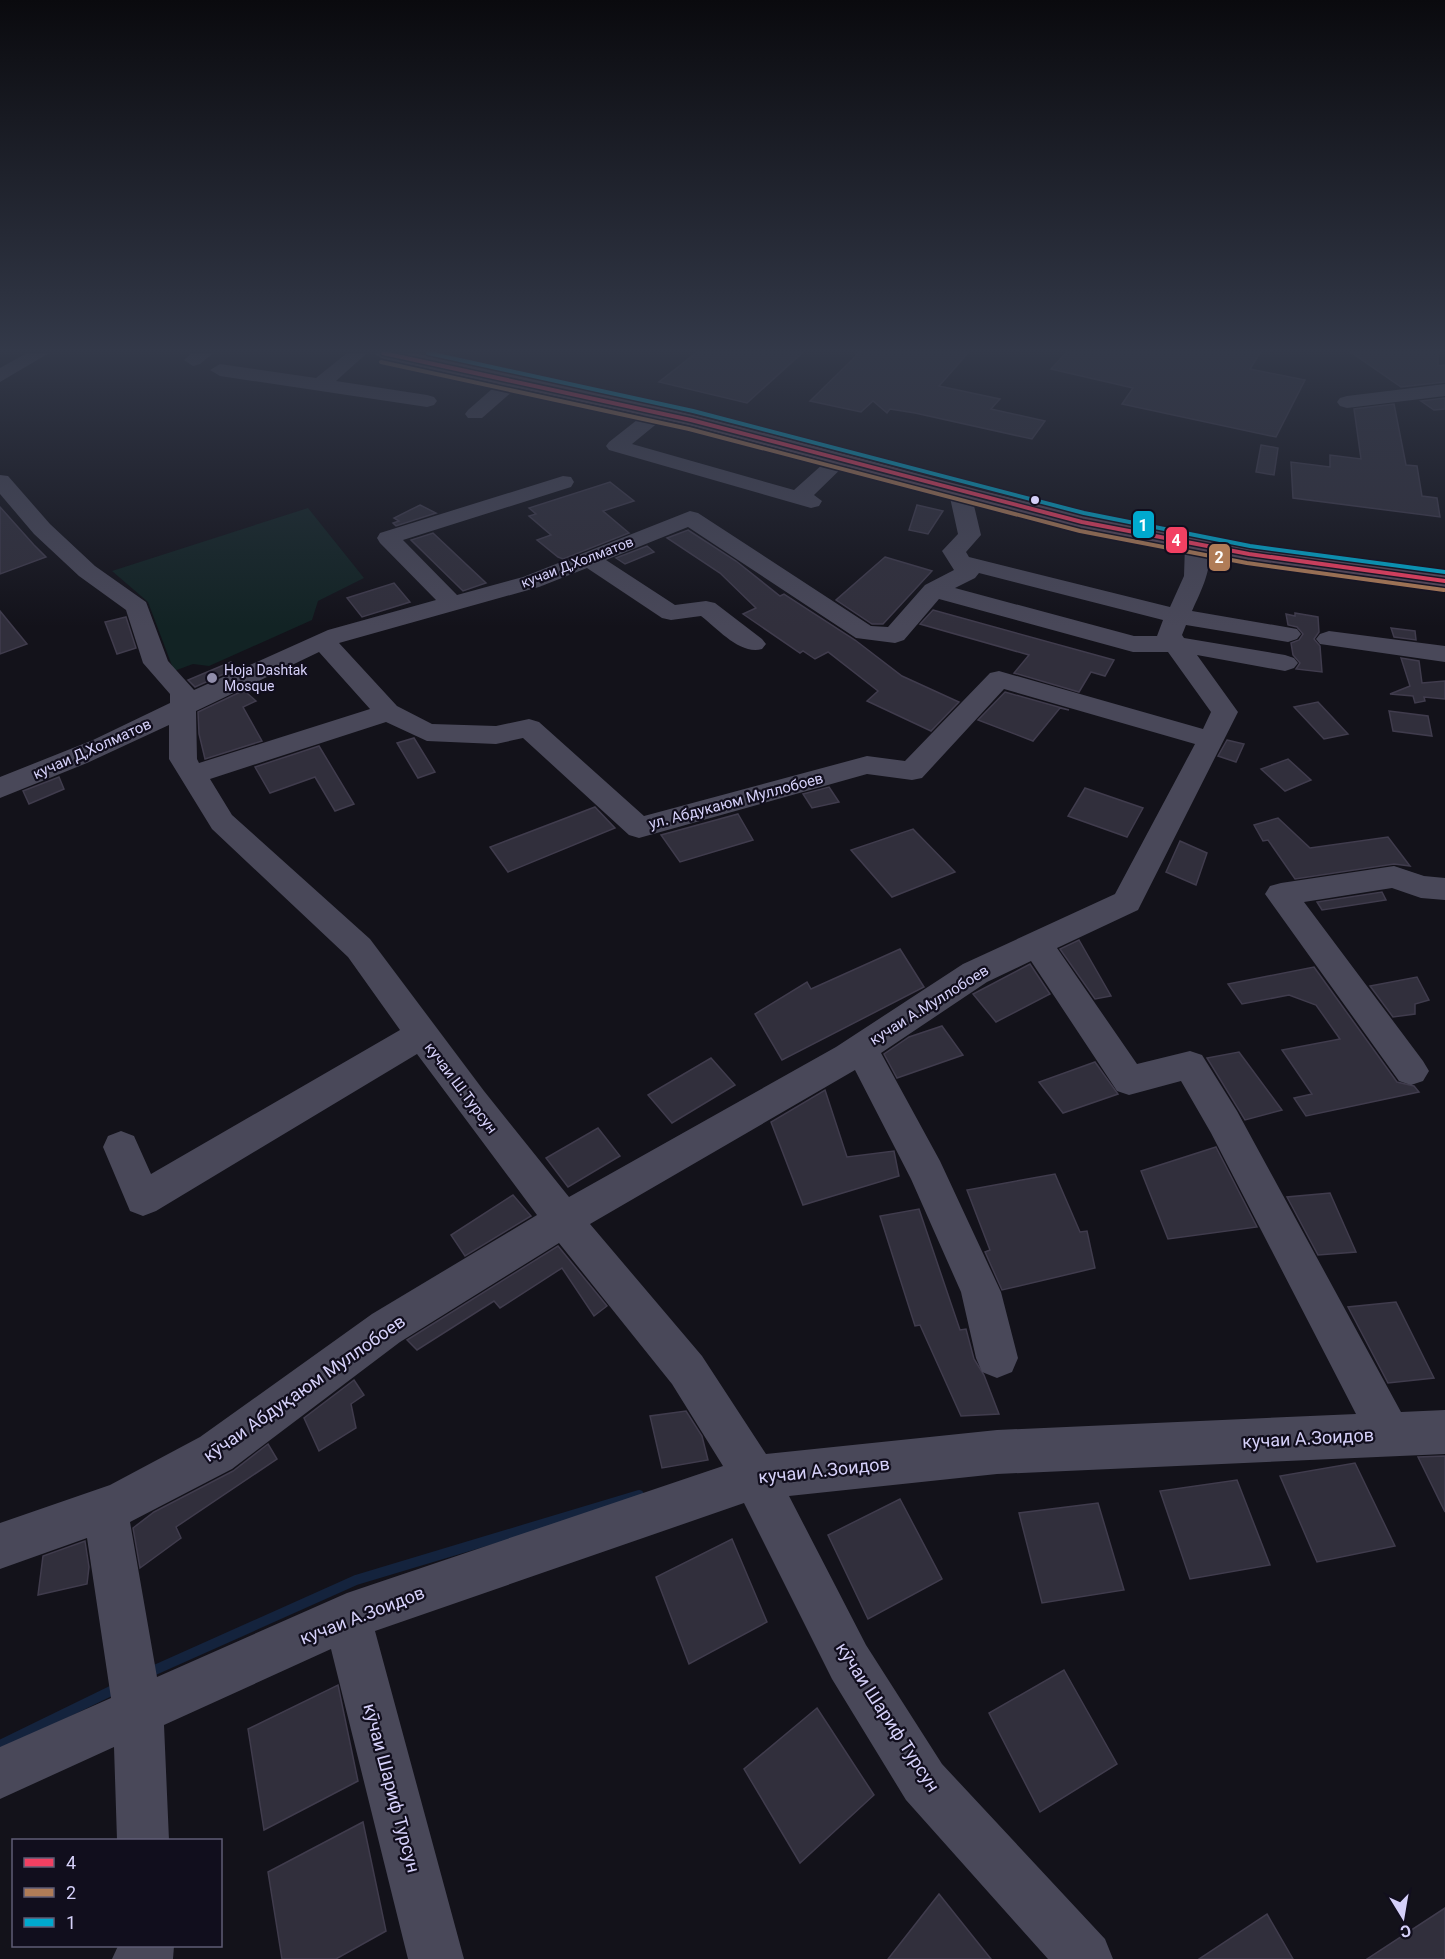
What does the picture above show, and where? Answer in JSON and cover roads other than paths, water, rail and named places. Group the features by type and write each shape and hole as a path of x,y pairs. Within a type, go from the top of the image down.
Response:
{"highway":[{"path":"798,444 840,459 960,493 1130,533 1197,545 1397,566 1445,563"},
{"path":"824,444 1098,509 1397,566 1445,582"}],"street":[{"path":"618,444 616,446 805,500 840,459"},
{"path":"0,481 42,529 87,571 138,607 156,663 183,693 183,708"},
{"path":"452,603 388,538 563,482"},
{"path":"934,590 967,573 954,551 970,535 960,493"},
{"name":"кучаи Д,Холматов","path":"0,788 63,763 323,641 531,582 690,518 865,633 895,635 934,590"},
{"path":"1174,632 1196,576 1197,545"},
{"path":"589,559 671,613 706,608 753,644"},
{"path":"961,562 1174,632 1285,663"},
{"path":"934,590 1133,644 1174,632 1288,634"},
{"name":"кучаи А.Муллобоев","path":"563,1220 861,1048 975,973 1127,902 1226,712 1174,632"},
{"path":"1329,639 1445,654"},
{"path":"192,775 388,712 323,641"},
{"name":"ул. Абдукаюм Муллобоев","path":"388,712 427,732 496,735 529,728 639,828 867,765 912,771 999,680 1211,740"},
{"name":"кучаи Ш.Турсун","path":"183,708 183,759 222,822 359,948 471,1102 563,1220 687,1370 750,1468"},
{"path":"1411,1071 1281,894 1394,877 1421,887 1445,890"},
{"path":"1038,944 1129,1081 1190,1065 1224,1122 1383,1422"},
{"path":"121,1147 143,1199 421,1034"},
{"path":"861,1048 927,1173 981,1292 997,1358"},
{"name":"кӯчаи Абдуқаюм Муллобоев","path":"0,1546 120,1504 216,1453 386,1328 563,1220"},
{"name":"кучаи А.Зоидов","path":"0,1773 134,1692 347,1617 750,1468 997,1452 1383,1422 1445,1432"},
{"name":"кӯчаи Шариф Турсун","path":"750,1468 849,1662 924,1782 1085,1959"},
{"path":"105,1509 134,1692 143,1839"},
{"name":"кӯчаи Шариф Турсун","path":"347,1617 436,1959"},
{"path":"140,1959 148,1952 147,1947"}],"waterway":[{"path":"148,1673 356,1580 639,1495"},
{"path":"0,1745 117,1688"}],"place":[{"name":"Hoja Dashtak Mosque","path":"212,678"}]}
